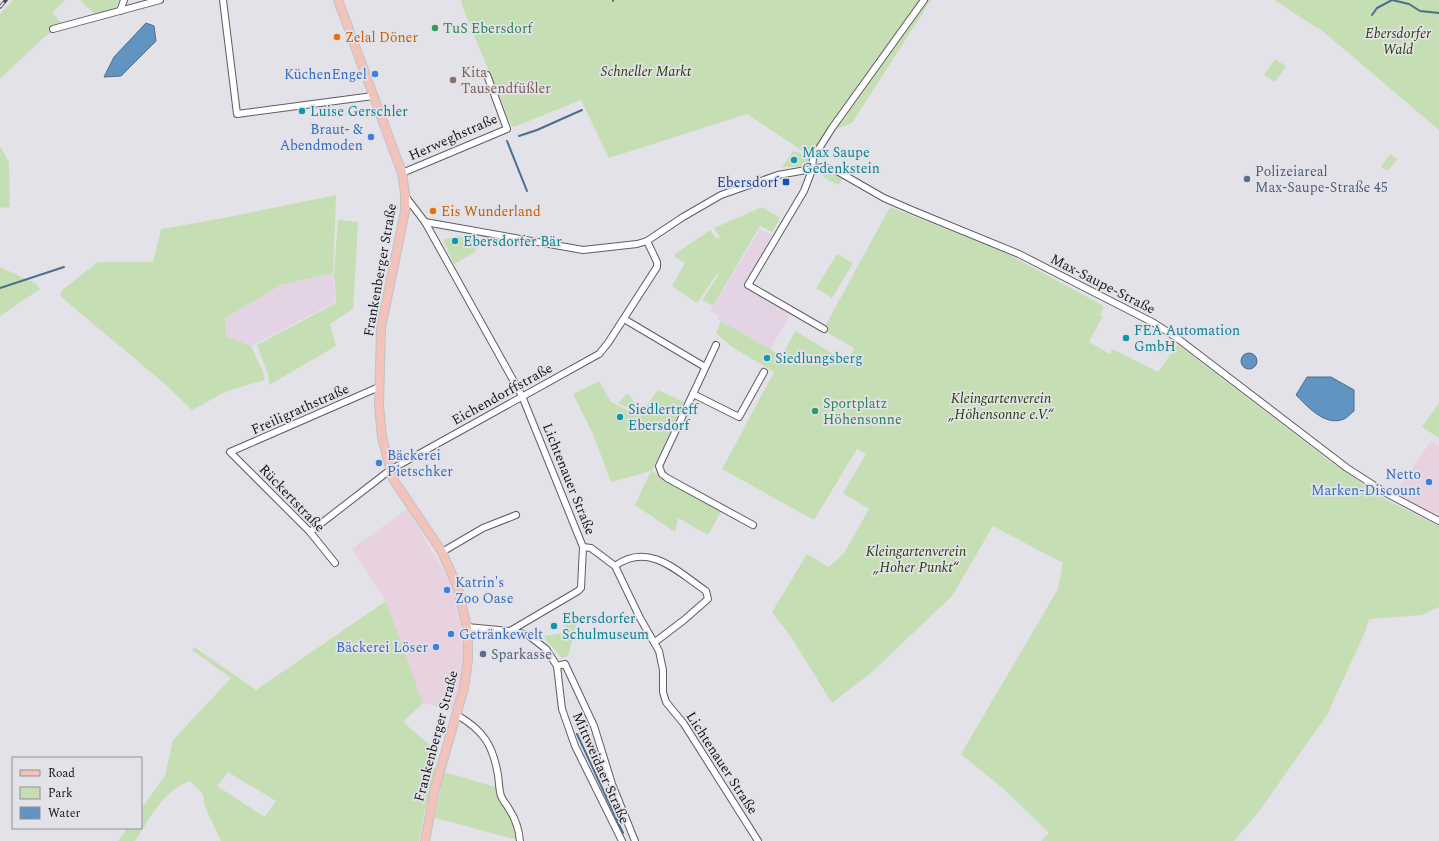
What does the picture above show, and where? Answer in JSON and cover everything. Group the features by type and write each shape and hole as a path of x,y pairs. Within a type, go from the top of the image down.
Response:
{"main road":[{"name":"Frankenberger Straße","path":"338,0 402,173 406,197 405,211 382,317 379,387 382,437 390,470 400,492 442,552 458,588 467,627 468,660 464,688 435,788 424,841"}],"street":[{"path":"120,11 124,0"},
{"path":"53,29 160,0"},
{"path":"223,0 237,114 373,96"},
{"path":"824,329 748,285 804,191 812,170 813,158 832,128 924,0"},
{"name":"Herweghstraße","path":"402,173 508,129 487,74"},
{"name":"Max-Saupe-Straße","path":"425,222 583,250 637,244 647,241 683,217 721,195 778,175 823,168 838,171 884,198 1019,254 1154,323 1189,347 1346,468 1386,493 1439,521"},
{"name":"Lichtenauer Straße","path":"406,197 425,222 522,396 583,547 591,548 615,566 640,618 655,642 663,670 663,692 666,702 684,724 758,841"},
{"name":"Eichendorffstraße","path":"310,532 390,470 599,354 624,319 657,267 657,262 647,241"},
{"path":"624,319 705,366"},
{"path":"716,345 659,466 662,474 753,525"},
{"path":"693,394 739,417 764,372"},
{"name":"Freiligrathstraße","path":"230,452 379,387"},
{"name":"Rückertstraße","path":"230,452 310,532 335,563"},
{"path":"442,552 483,528 516,515"},
{"path":"510,631 520,624 575,595 580,588 583,547"},
{"path":"615,566 623,561 638,557 658,559 706,591 708,598 684,620 655,642"},
{"name":"Mittweidaer Straße","path":"467,627 510,631 528,635 542,644 557,666 562,710 575,746 622,841"},
{"path":"557,666 565,664 594,726 612,784 635,841"},
{"path":"457,715 476,728 485,737 496,763 501,797 511,812 519,833 520,841"}],"shaded area":[{"path":"760,229 772,236 744,286 791,313 770,350 718,319 719,316 711,311"},
{"path":"333,273 335,302 251,346 226,336 225,318 281,285"},
{"path":"1431,441 1439,445 1439,516 1395,494"},
{"path":"407,509 467,610 461,712 423,703 386,601 352,549"}],"green space":[{"path":"13,0 65,0 52,13 63,24 42,39 0,79 0,14"},
{"path":"80,0 119,0 115,9 94,14"},
{"name":"Schneller Markt","path":"462,0 931,0 852,123 831,131 812,166 782,167 793,151 810,156 747,114 609,158 581,100 514,127 511,125 461,3"},
{"name":"Ebersdorfer Wald","path":"1274,0 1439,0 1439,130 1325,33"},
{"path":"1275,59 1286,66 1275,82 1264,75"},
{"path":"0,146 9,162 10,207 0,208"},
{"path":"1390,154 1397,159 1388,171 1381,167"},
{"path":"825,172 830,172 843,179 838,185 823,177"},
{"path":"336,195 333,273 281,285 225,318 226,336 251,346 265,380 227,391 192,410 165,384 60,296 62,290 98,262 153,262 161,229 219,219"},
{"path":"762,207 780,218 772,232 760,226 713,306 702,300 718,276 717,274 697,303 672,286 685,263 675,257 675,254 710,230 716,238 720,238 714,228"},
{"path":"890,207 1000,250 1104,306 1100,315 1103,316 1089,342 1110,354 1113,349 1158,372 1177,345 1180,346 1327,459 1385,499 1439,526 1439,607 1422,615 1369,619 1365,632 1327,715 1260,810 1234,841 1041,841 1049,833 1006,791 961,754 1058,589 1063,563 993,526 952,596 872,672 832,703 791,637 772,612 807,554 829,567 844,553 869,509 843,493 866,454 857,449 814,520 722,469 774,372 732,347 716,333 721,321 782,356 795,331 847,362 854,348 823,330"},
{"path":"338,220 358,222 353,309 330,324 336,346 269,385 268,374 257,345 336,303 334,274"},
{"path":"458,236 477,240 475,252 454,264 443,240"},
{"path":"837,254 853,263 832,298 816,288"},
{"path":"0,267 35,283 40,289 0,316"},
{"path":"599,381 611,402 639,416 658,390 684,402 652,471 722,510 708,535 678,518 675,532 635,505 651,471 611,482 593,434 573,394"},
{"path":"628,393 635,403 628,408 618,403"},
{"path":"1439,403 1439,438 1422,427"},
{"path":"386,601 423,703 403,722 437,751 429,764 437,769 425,809 419,841 221,841 205,807 203,794 190,781 180,785 165,798 135,841 118,841 126,829 142,829 142,808 165,776 173,740 231,678 192,650 194,647 256,690","holes":["228,772 276,801 265,817 217,786"]},
{"path":"578,618 568,656 562,658 544,636 565,633 565,619"},
{"path":"443,772 497,787 513,820 518,840 435,818"}],"water":[{"path":"146,23 154,26 156,41 121,76 104,77 114,57"},
{"path":"1249,353 1256,358 1257,361 1252,368 1249,369 1242,364 1241,361 1246,354"},
{"path":"1307,377 1331,377 1354,390 1354,411 1345,418 1337,421 1323,418 1311,410 1296,395"}],"waterway":[{"path":"1372,15 1377,8 1392,0 1409,4 1420,11 1439,13"},
{"path":"519,136 537,130 582,110"},
{"path":"507,141 527,191"},
{"path":"0,288 64,267"},
{"path":"577,734 623,833"}],"railway":[{"path":"0,7 6,0"}],"place":[{"name":"TuS Ebersdorf","path":"435,28"},
{"name":"Zelal Döner","path":"337,37"},
{"name":"KüchenEngel","path":"375,74"},
{"name":"Kita Tausendfüßler","path":"453,80"},
{"name":"Luise Gerschler","path":"302,111"},
{"name":"Braut- & Abendmoden","path":"371,137"},
{"name":"Max Saupe Gedenkstein","path":"794,160"},
{"name":"Polizeiareal Max-Saupe-Straße 45","path":"1247,179"},
{"name":"Ebersdorf","path":"786,182"},
{"name":"Eis Wunderland","path":"433,211"},
{"name":"Ebersdorfer Bär","path":"455,241"},
{"name":"FEA Automation GmbH","path":"1126,338"},
{"name":"Siedlungsberg","path":"767,358"},
{"name":"Sportplatz Höhensonne","path":"815,411"},
{"name":"Siedlertreff Ebersdorf","path":"620,417"},
{"name":"Bäckerei Pietschker","path":"379,463"},
{"name":"Netto Marken-Discount","path":"1429,482"},
{"name":"Katrin's Zoo Oase","path":"447,590"},
{"name":"Ebersdorfer Schulmuseum","path":"554,626"},
{"name":"Getränkewelt","path":"451,634"},
{"name":"Bäckerei Löser","path":"436,647"},
{"name":"Sparkasse","path":"483,654"}],"park label":[{"name":"Kleingartenverein „Höhensonne e.V.“","path":"1001,406"},
{"name":"Kleingartenverein „Hoher Punkt“","path":"916,560"}]}
